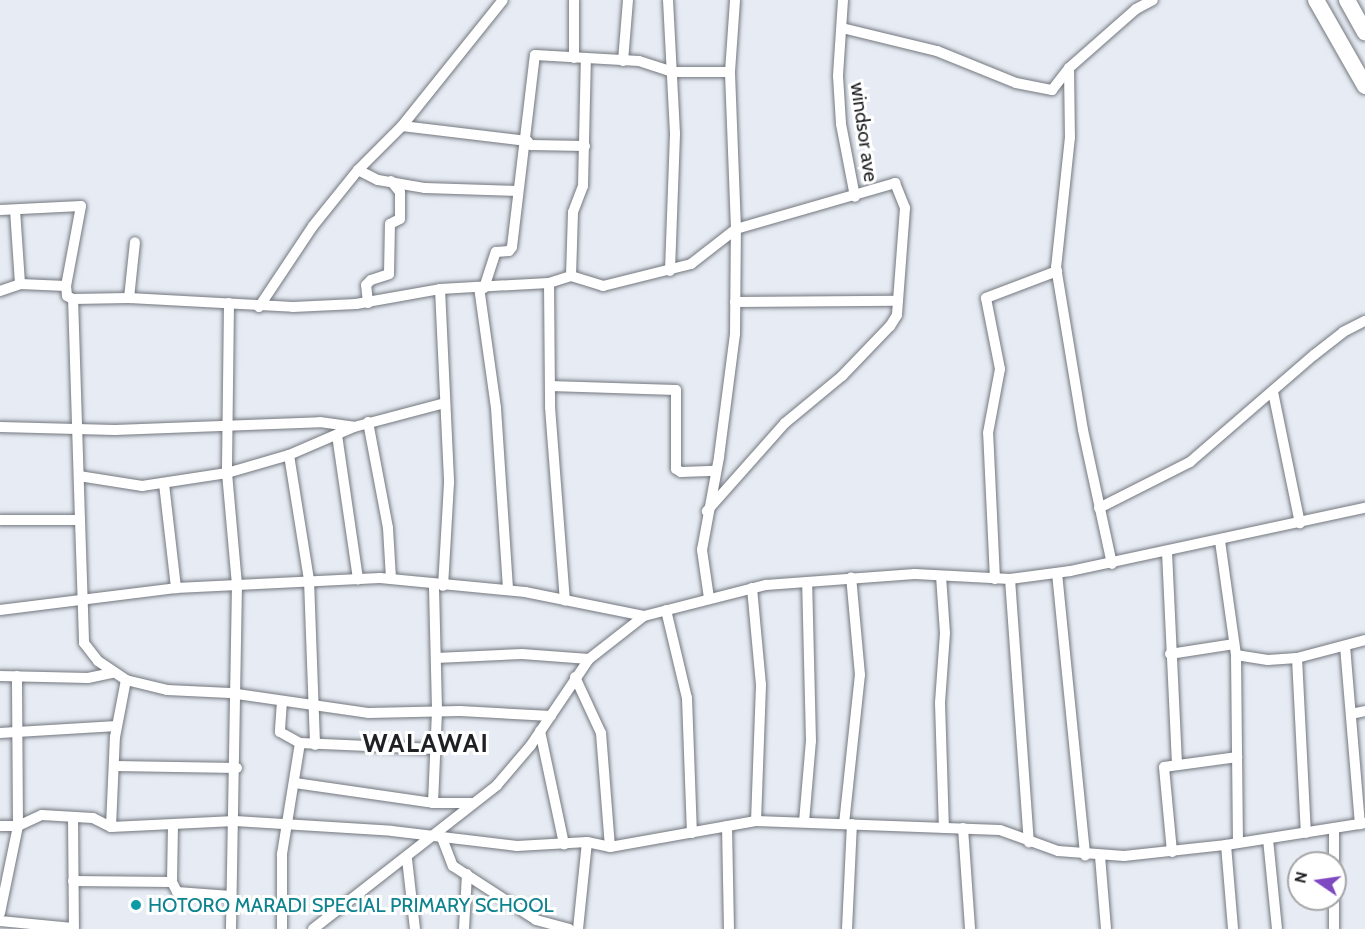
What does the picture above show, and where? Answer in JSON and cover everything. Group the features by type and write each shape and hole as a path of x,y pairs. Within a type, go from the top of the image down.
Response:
{"main road":[{"path":"1317,0 1365,86"},
{"path":"1347,0 1365,32"}],"street":[{"path":"259,307 313,226 358,170 402,126 503,0"},
{"path":"572,276 573,212 583,186 585,146 574,0"},
{"path":"623,61 628,0"},
{"path":"668,0 673,72 670,271"},
{"path":"709,598 702,550 731,369 735,302 736,229 730,72 735,0"},
{"name":"windsor ave","path":"843,0 838,76 841,124 855,197"},
{"path":"842,28 937,51 1039,90 1052,90 1069,68 1136,9 1154,0"},
{"path":"508,590 496,408 481,288 496,252 509,251 512,247 518,191 527,141 535,55 639,61 673,72 730,72"},
{"path":"1069,68 1070,137 1057,272 1099,508 1112,564"},
{"path":"402,126 527,141 531,145 585,146"},
{"path":"358,170 378,180 425,188 518,191"},
{"path":"368,303 366,285 371,280 389,274 390,224 400,219 400,192 391,181"},
{"path":"0,210 81,206 66,286 68,296 73,299 129,298 229,303 259,307 368,303 440,289 549,283 572,276 603,286 691,264 736,229 855,197 895,183 904,202 898,301 890,326 842,376 785,423 707,511"},
{"path":"15,210 20,284"},
{"path":"129,298 135,242"},
{"path":"995,579 988,433 1000,369 986,298 1057,272"},
{"path":"549,283 550,386 565,600"},
{"path":"0,291 20,284 66,286"},
{"path":"433,802 439,585 449,483 440,289"},
{"path":"73,299 85,646 112,673 126,680 167,690 315,704 368,713 437,710 551,716"},
{"path":"735,302 898,301"},
{"path":"229,303 227,473 237,584 237,768 231,929"},
{"path":"1099,508 1190,462 1343,332 1365,321"},
{"path":"550,386 676,390 676,469 681,472 716,471"},
{"path":"1273,392 1300,523"},
{"path":"79,476 123,484 164,484 227,473 289,455 368,422 445,403"},
{"path":"0,427 78,429 320,422 354,427"},
{"path":"368,422 388,528 391,579"},
{"path":"337,435 358,579"},
{"path":"289,455 309,580 315,745"},
{"path":"164,484 176,588"},
{"path":"313,929 437,836 471,803 497,785 551,716 589,659 644,616 752,588 807,582 851,578 941,576 1010,579 1057,573 1112,564 1365,508"},
{"path":"0,520 81,520"},
{"path":"1220,541 1235,650 1238,843"},
{"path":"1167,552 1170,654 1177,763"},
{"path":"1057,573 1085,855"},
{"path":"941,576 945,633 940,703 944,828"},
{"path":"847,929 848,824 860,675 851,578"},
{"path":"0,610 176,588 309,580 391,579 508,590 644,616"},
{"path":"1010,579 1029,842"},
{"path":"804,822 811,741 807,582"},
{"path":"752,588 762,685 756,821"},
{"path":"666,610 687,698 692,833"},
{"path":"1170,654 1235,650 1268,660 1297,658 1365,640"},
{"path":"0,826 18,826 42,815 93,818 111,827 235,821 437,836 517,846 586,842 610,847 756,821 1000,830 1029,842 1085,855 1100,856 1172,852 1226,845 1362,823 1345,646"},
{"path":"436,658 522,654 589,659"},
{"path":"1297,658 1306,832"},
{"path":"0,676 88,678 112,673"},
{"path":"0,913 2,878 11,869 18,826 20,733 17,676"},
{"path":"575,677 601,733 610,847"},
{"path":"111,827 117,726 126,680"},
{"path":"282,701 280,732 300,743 435,749"},
{"path":"1351,714 1365,711"},
{"path":"0,733 117,726"},
{"path":"540,731 564,844"},
{"path":"282,929 285,825 295,783 300,743"},
{"path":"1172,852 1163,770 1167,764 1237,757"},
{"path":"114,766 237,768"},
{"path":"295,783 433,802 471,803"},
{"path":"0,921 74,928 73,817"},
{"path":"173,825 172,882 177,892 231,896"},
{"path":"727,826 729,929"},
{"path":"963,828 970,929"},
{"path":"1334,828 1334,851"},
{"path":"437,836 453,866 536,920 569,929"},
{"path":"1268,839 1277,929"},
{"path":"578,929 586,842"},
{"path":"1226,845 1233,929"},
{"path":"1100,856 1106,929"},
{"path":"407,859 415,929"},
{"path":"464,929 467,874"},
{"path":"73,881 172,882"},
{"path":"1334,911 1334,929"}],"place":[{"name":"HOTORO MARADI SPECIAL PRIMARY SCHOOL","path":"136,905"}],"district":[{"name":"WALAWAI","path":"426,744"}]}
